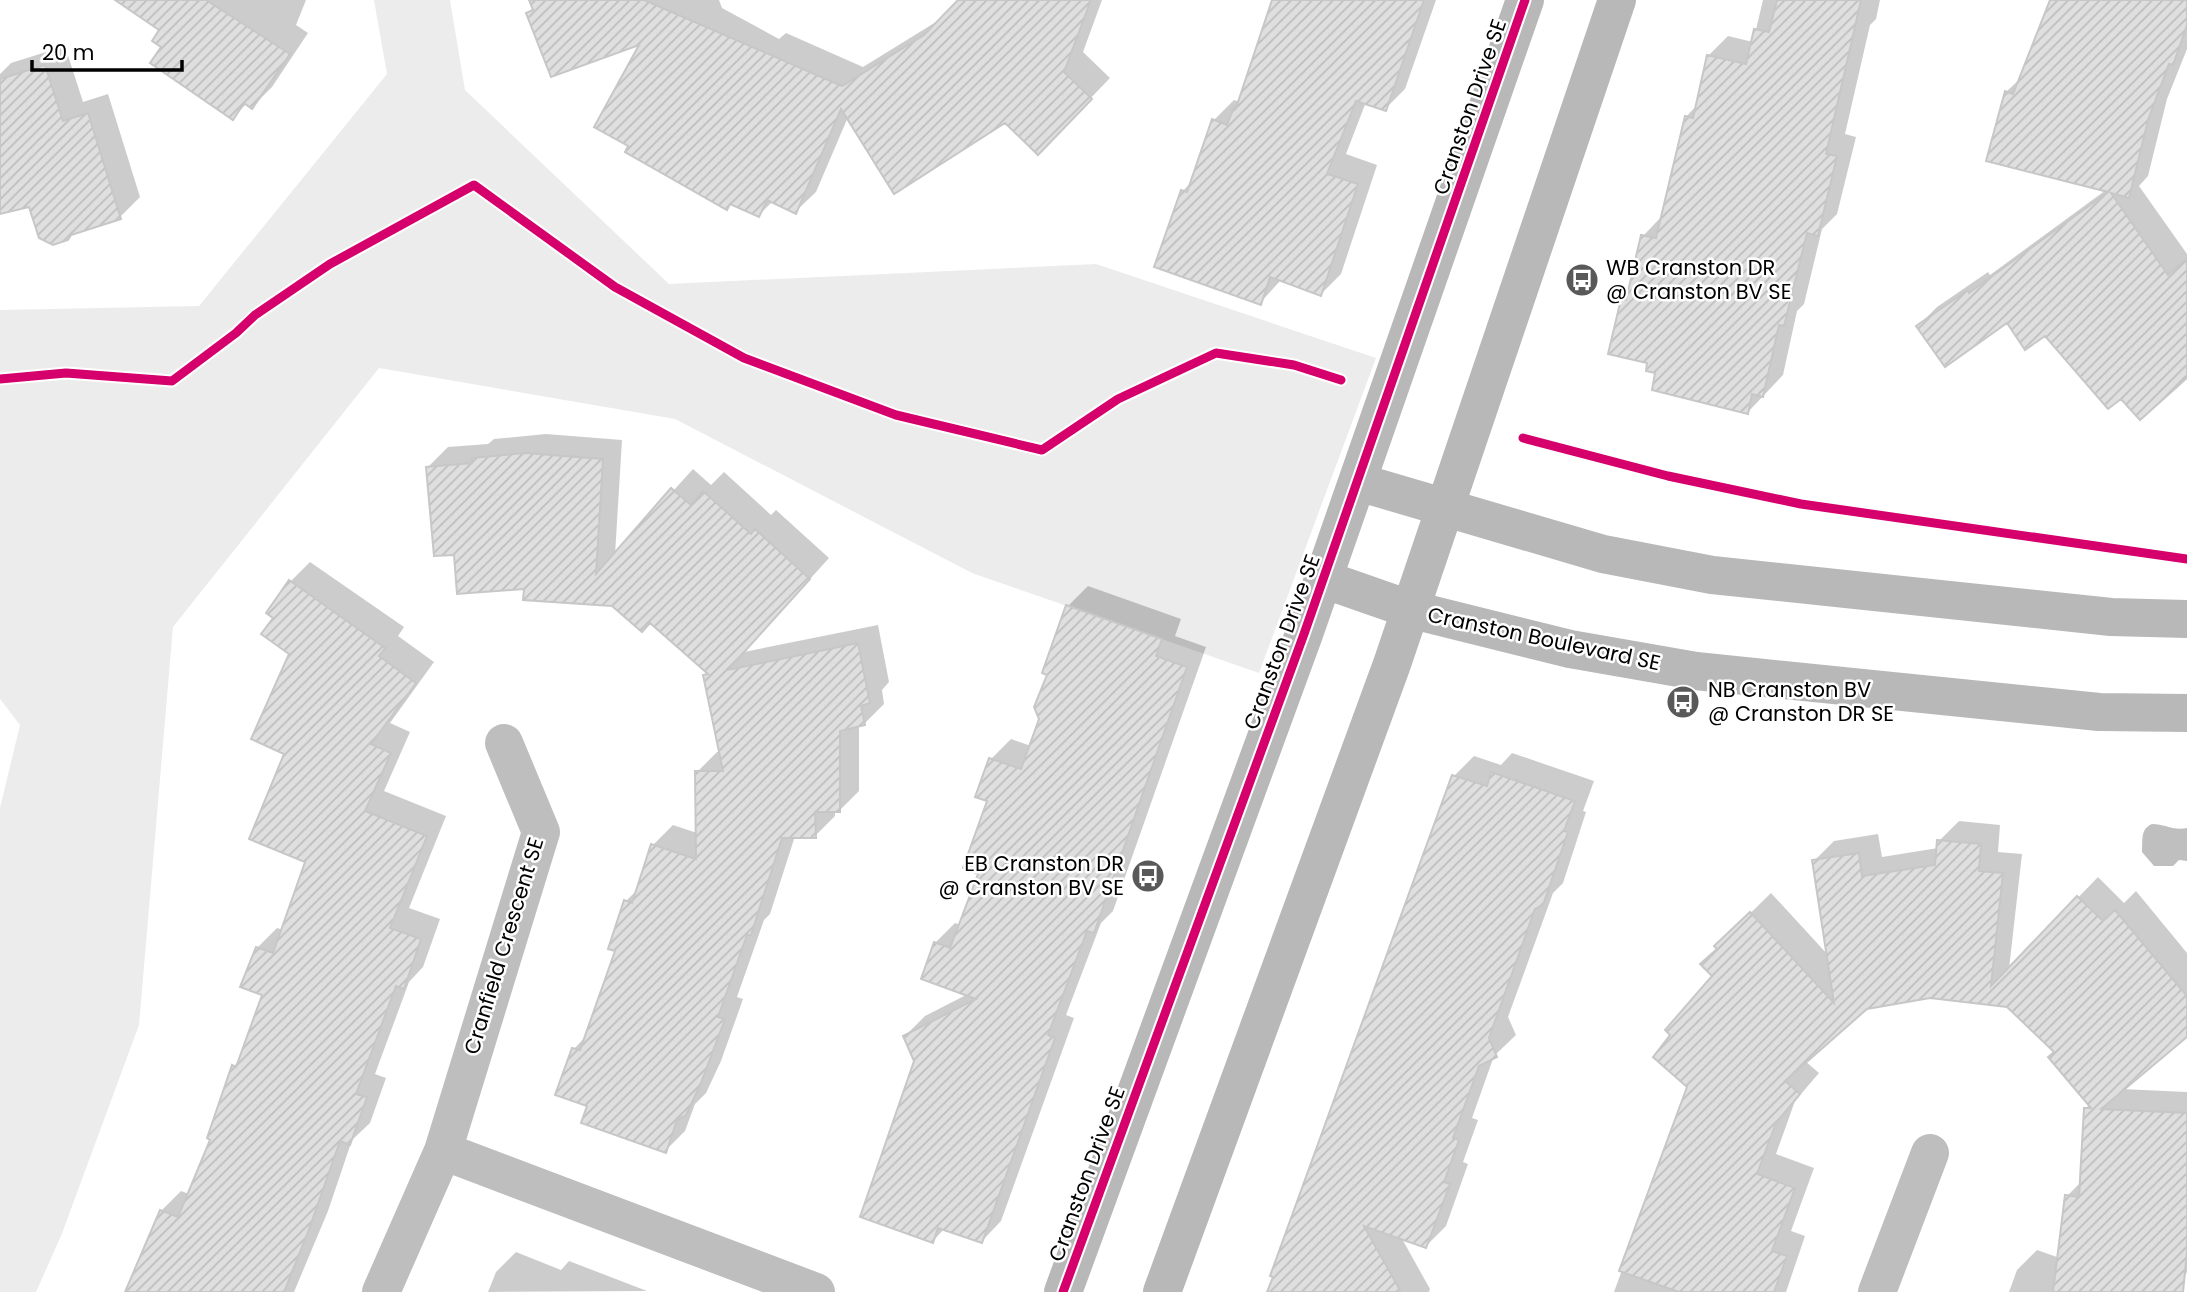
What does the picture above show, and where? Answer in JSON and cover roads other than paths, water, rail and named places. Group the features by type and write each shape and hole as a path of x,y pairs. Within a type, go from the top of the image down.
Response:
{"street":[{"name":"Cranston Drive SE","path":"1063,1292 1358,482 1525,0"},
{"path":"1162,1292 1387,677 1617,0"},
{"path":"1358,482 1603,554 1712,575 2111,617 2187,619"},
{"name":"Cranston Boulevard SE","path":"1323,579 1409,609 1570,649 1696,671 2099,712 2187,713"},
{"name":"Cranfield Crescent SE","path":"382,1292 443,1151 541,832 504,743"},
{"path":"443,1151 816,1292"},
{"path":"1877,1292 1930,1153"}],"place":[{"name":"WB Cranston DR @ Cranston BV SE","path":"1582,280"},
{"name":"NB Cranston BV @ Cranston DR SE","path":"1683,702"},
{"name":"EB Cranston DR @ Cranston BV SE","path":"1148,876"}]}
